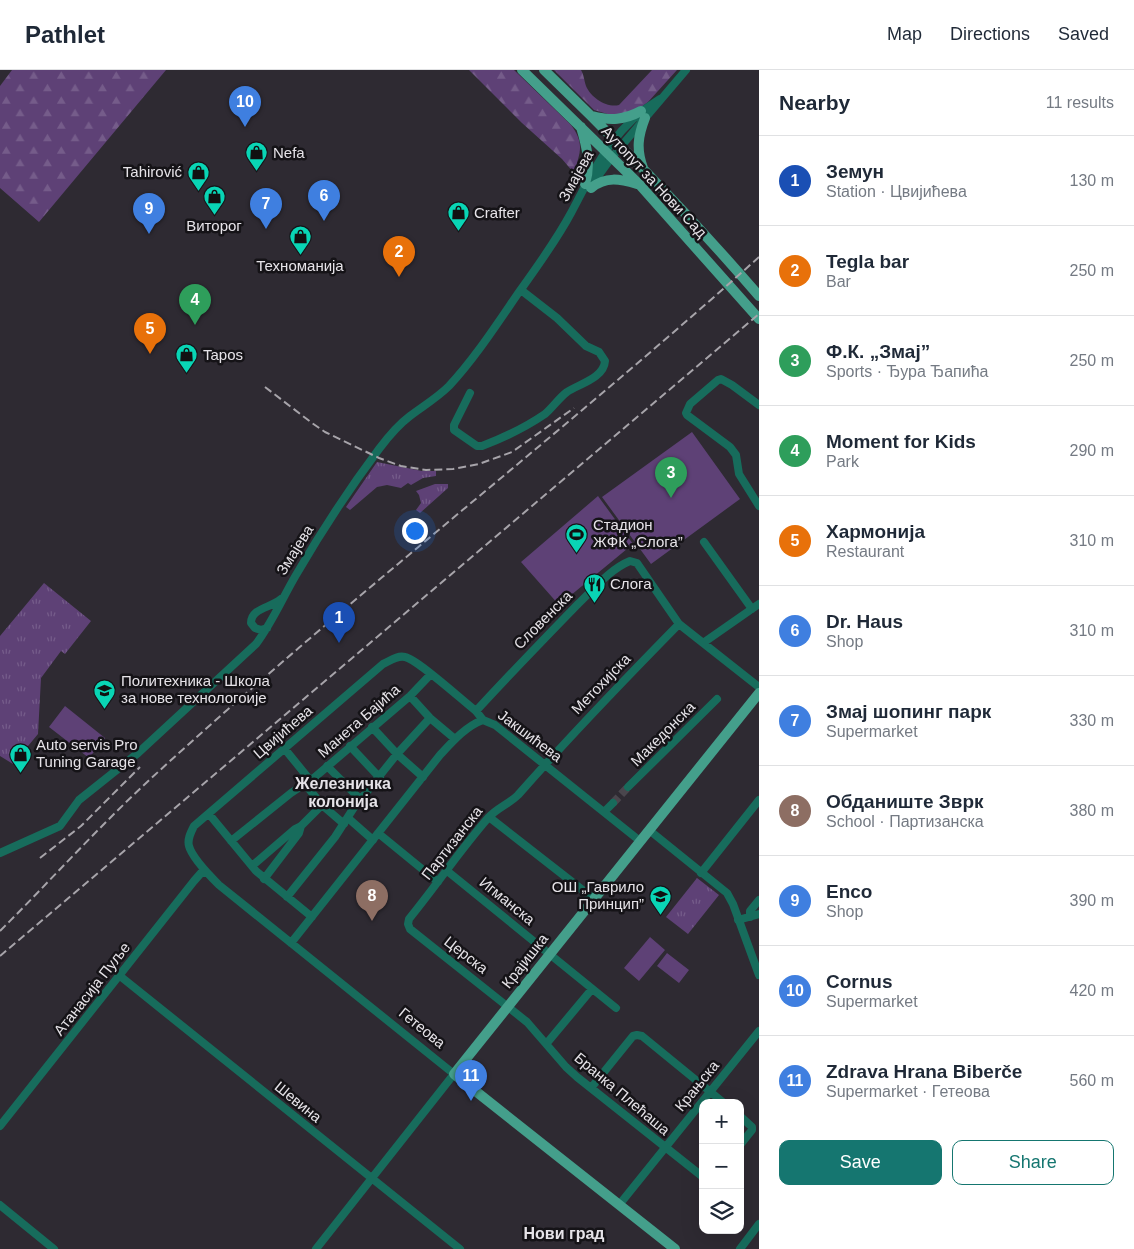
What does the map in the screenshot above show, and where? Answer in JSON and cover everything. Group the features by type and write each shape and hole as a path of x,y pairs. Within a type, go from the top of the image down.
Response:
{"main road":[{"name":"Аутопут за Нови Сад","path":"522,70 639,184 759,319"},
{"name":"Аутопут за Нови Сад","path":"544,70 645,171 759,296"},
{"path":"591,115 616,120 643,114 638,145 639,156 645,171"},
{"path":"581,126 588,155 588,186 611,179 639,184"},
{"name":"Крајишка","path":"454,1074 759,692"},
{"name":"Гетеова","path":"454,1074 675,1249"}],"street":[{"name":"Змајева","path":"0,853 60,826 78,800 138,753 256,644 327,526 385,442 400,424 448,386 521,290 617,143 686,70"},
{"path":"470,393 454,425 454,430 477,446 482,446 504,437 540,416 566,394 604,368 605,361 599,352 586,346 557,318 521,290"},
{"path":"759,405 732,385 718,380 690,404 686,413 687,416 730,446 736,455 739,474 759,506"},
{"path":"704,542 752,609"},
{"name":"Словенска","path":"476,711 522,661 594,589 622,565 630,561 637,563 679,624"},
{"path":"258,630 253,626 251,618 256,611 266,608 282,598"},
{"path":"702,643 759,604"},
{"path":"266,608 270,611 272,618"},
{"path":"679,624 759,687"},
{"name":"Метохијска","path":"544,764 679,624"},
{"path":"258,630 267,628"},
{"path":"256,644 258,630"},
{"name":"Јакшићева","path":"403,656 413,660 431,674 476,711 483,720 495,725 640,841"},
{"name":"Цвијићева","path":"189,838 194,826 284,748 383,664 403,656"},
{"name":"Манета Бајића","path":"231,841 291,793 308,782 410,696 431,674"},
{"path":"410,696 430,718 455,739"},
{"name":"Македонска","path":"628,788 717,699"},
{"path":"287,897 397,754 430,718"},
{"path":"291,943 440,755 455,739 483,720"},
{"path":"372,727 397,754 423,777"},
{"path":"350,746 380,778"},
{"path":"284,748 322,805 346,821 376,836 438,882"},
{"name":"Партизанска","path":"408,924 409,919 446,870 489,817 516,796 544,764"},
{"path":"327,766 361,800"},
{"path":"701,873 759,800"},
{"path":"604,812 613,803"},
{"path":"264,879 298,833 301,826 322,805"},
{"path":"209,814 264,879 312,917"},
{"path":"489,817 594,899"},
{"path":"252,866 294,829 301,826"},
{"path":"649,830 727,893 759,975"},
{"name":"Гетеова","path":"189,838 189,848 207,873 239,902 454,1074"},
{"name":"Игманска","path":"446,870 616,1008"},
{"name":"Атанасија Пуље","path":"0,1126 194,881 201,873 207,873"},
{"path":"750,917 750,911 759,900"},
{"path":"738,920 759,914"},
{"name":"Церска","path":"408,924 410,929 508,1006"},
{"name":"Шевина","path":"120,976 460,1249"},
{"path":"547,1043 592,989"},
{"name":"Бранка Плећаша","path":"508,1006 547,1043 566,1067 699,1174"},
{"name":"Крањска","path":"619,1205 759,1032"},
{"path":"590,1088 633,1036 637,1035 642,1036 719,1099"},
{"name":"Крајишка","path":"316,1249 454,1074"},
{"path":"744,1120 752,1127 752,1130 744,1140"},
{"path":"0,1205 54,1249"},
{"path":"740,1249 759,1224"}],"green space":[{"path":"12,70 166,70 39,222 0,188 0,86"},
{"path":"469,70 514,70 571,125 580,143 574,173 562,159 522,123"},
{"path":"554,70 581,70 588,90 595,98 614,106 619,105 652,70 677,70 648,102 633,113 611,115 594,110"},
{"path":"692,432 740,499 651,564 602,497"},
{"path":"377,462 422,471 436,471 436,476 423,478 411,485 408,483 401,488 387,485 377,487 350,510 346,507"},
{"path":"435,484 448,484 448,488 420,513 416,510 421,503 416,491"},
{"name":"Стадион ЖФК „Слога”","path":"598,496 633,544 559,605 521,562"},
{"path":"44,583 91,621 65,654 61,651 41,678 38,734 13,764 0,756 0,636"},
{"path":"65,706 105,738 89,758 49,727"},
{"path":"697,878 719,895 688,934 666,917"},
{"path":"650,937 665,950 639,981 624,968"},
{"path":"667,953 689,970 679,983 657,966"}],"tunnel":[{"path":"613,803 628,787"}],"railway":[{"path":"0,931 138,791 232,706 382,577 610,387 759,257"},
{"path":"0,956 759,314"},
{"path":"265,387 325,432 379,458 401,466 426,470 453,469 479,464 512,452 574,408"},
{"path":"40,858 81,826 140,767"}],"place":[{"name":"Cornus","path":"245,127"},
{"name":"Nefa","path":"257,172"},
{"name":"Tahirović","path":"198,191"},
{"name":"Виторог","path":"214,216"},
{"name":"Dr. Haus","path":"324,221"},
{"name":"Змај шопинг парк","path":"266,229"},
{"name":"Crafter","path":"458,232"},
{"name":"Enco","path":"149,234"},
{"name":"Техноманија","path":"300,256"},
{"name":"Tegla bar","path":"399,277"},
{"name":"Moment for Kids","path":"195,325"},
{"name":"Хармонија","path":"150,354"},
{"name":"Tapos","path":"187,374"},
{"name":"Ф.К. „Змај”","path":"671,498"},
{"name":"Стадион ЖФК „Слога”","path":"577,553"},
{"name":"Слога","path":"594,603"},
{"name":"Земун","path":"339,643"},
{"name":"Политехника - Школа за нове технологоије","path":"105,709"},
{"name":"Auto servis Pro Tuning Garage","path":"20,773"},
{"name":"ОШ „Гаврило Принцип”","path":"660,915"},
{"name":"Обданиште Зврк","path":"372,921"},
{"name":"Zdrava Hrana Biberče","path":"471,1101"}],"district":[{"name":"Железничка колонија","path":"343,792"},
{"name":"Нови град","path":"564,1233"}]}
